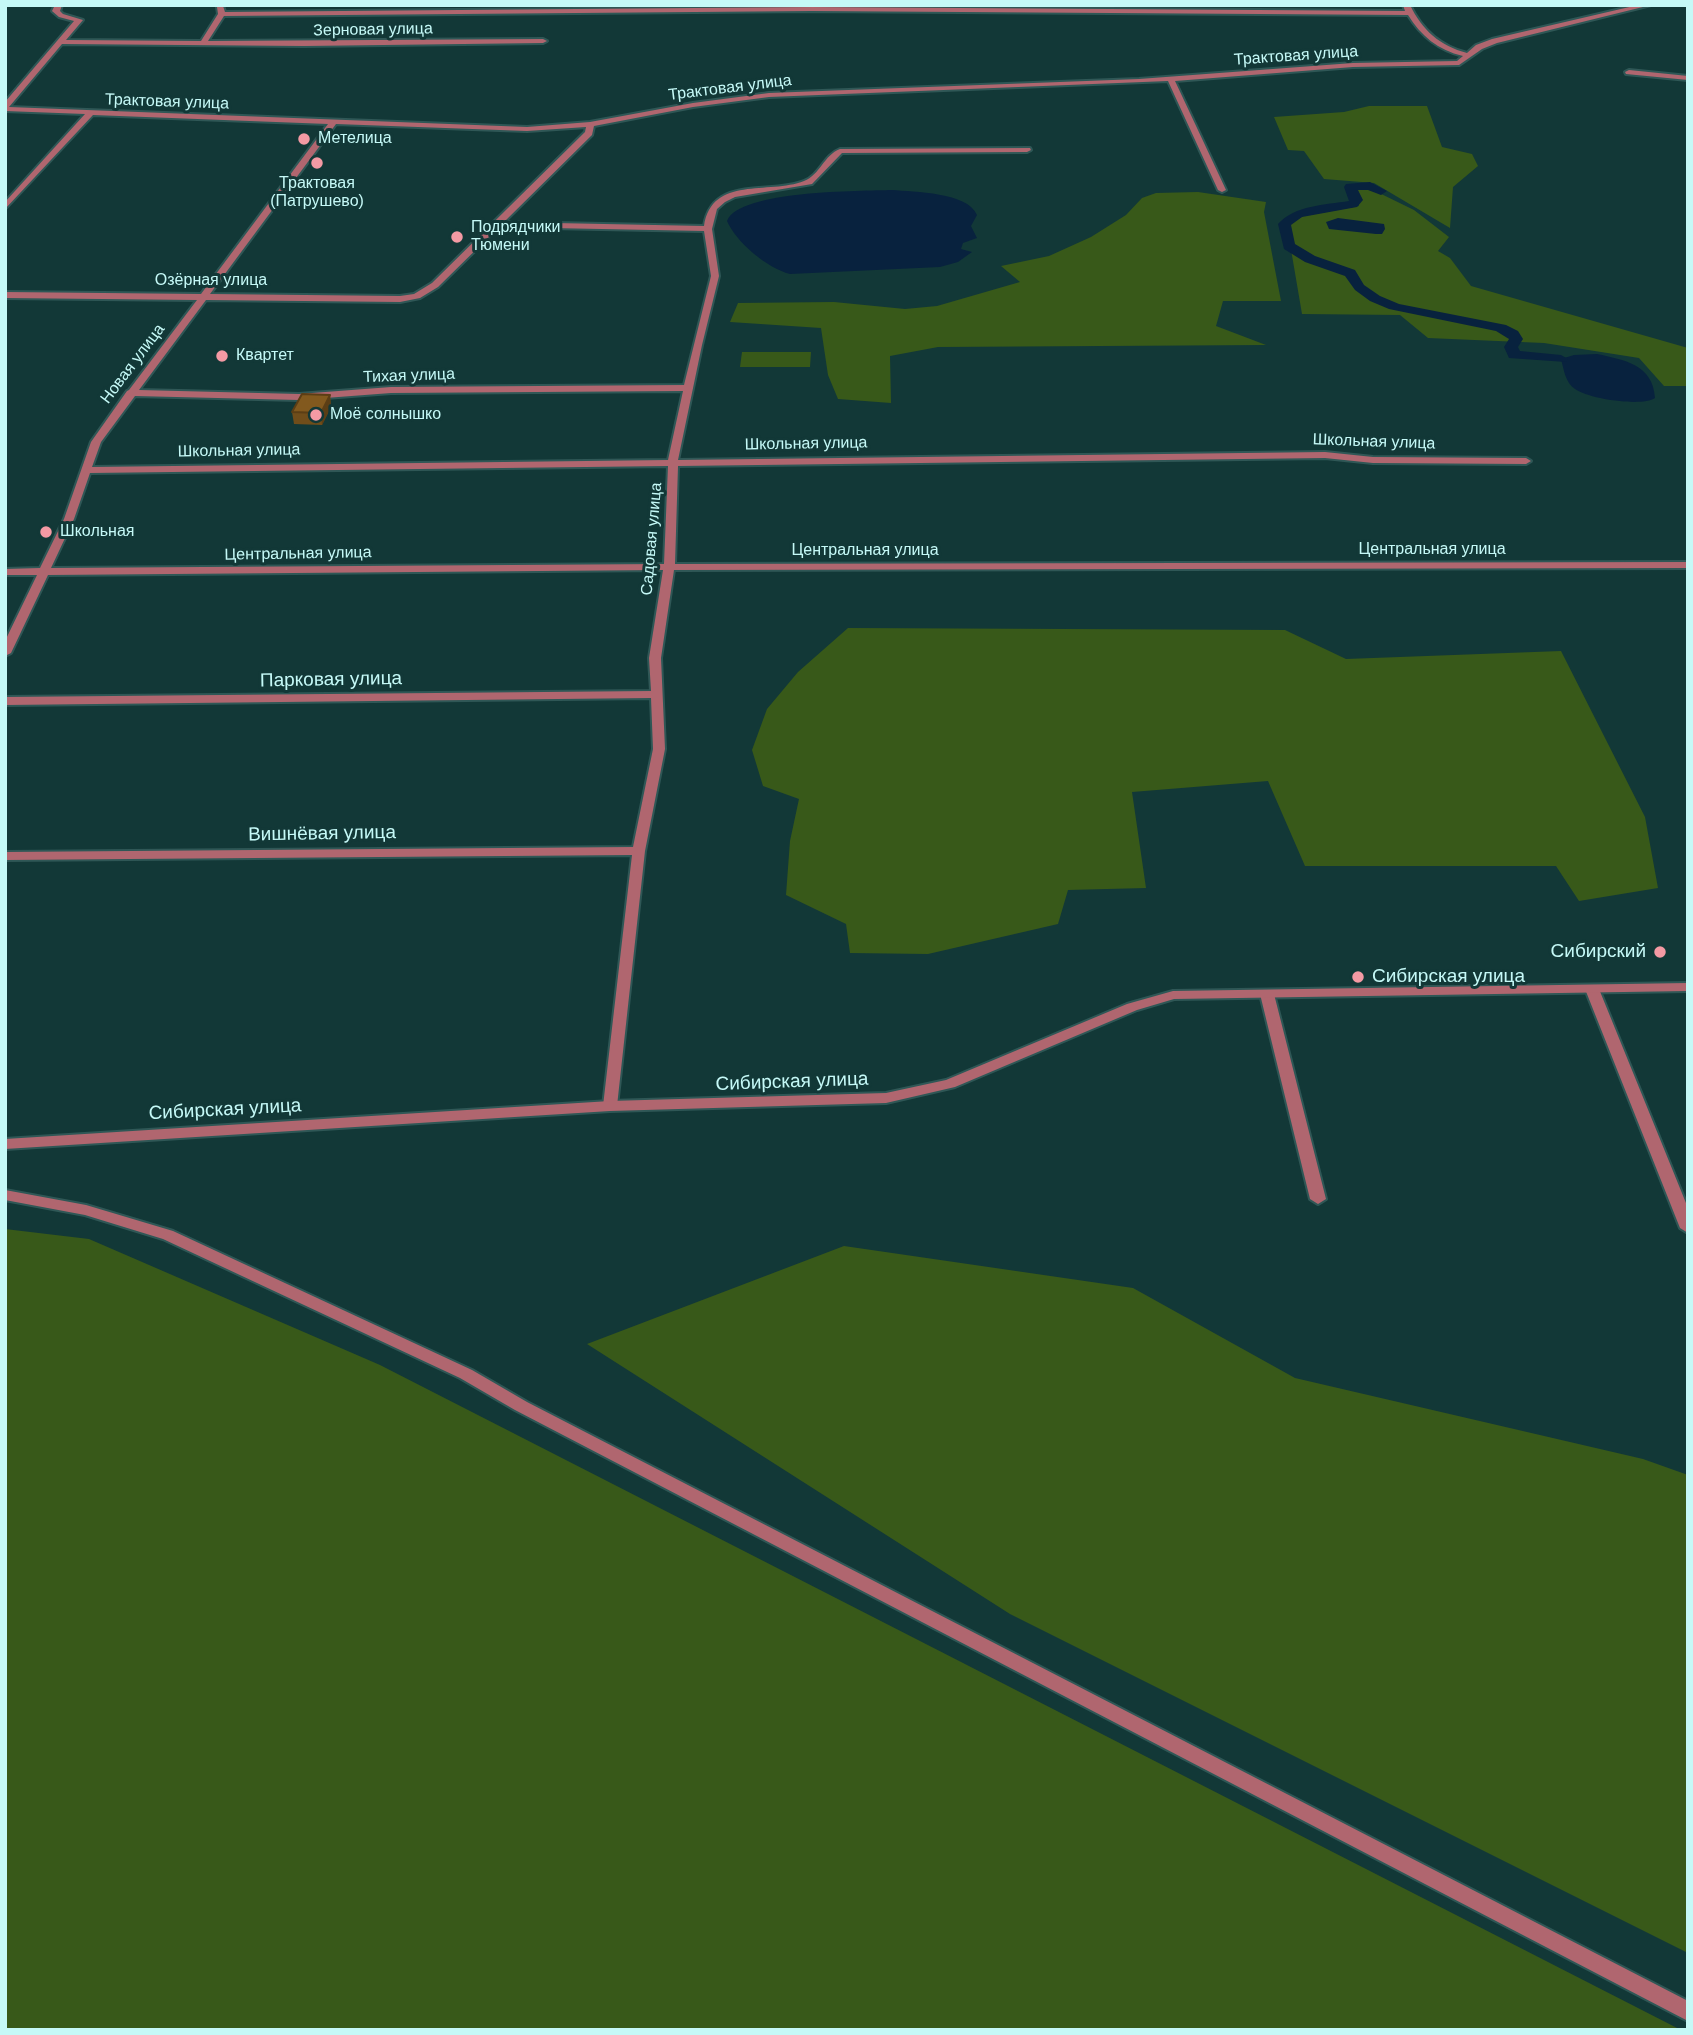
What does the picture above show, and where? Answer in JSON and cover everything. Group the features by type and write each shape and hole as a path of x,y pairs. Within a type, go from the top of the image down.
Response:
{"street":[{"path":"5,108 79,20 61,16 56,11 59,5"},
{"path":"203,43 222,14 221,5"},
{"path":"222,14 839,7 1408,9 1428,36 1440,46 1466,55 1479,47 1514,35 1648,5"},
{"name":"Зерновая улица","path":"61,42 543,41"},
{"name":"Трактовая улица","path":"5,108 527,129 590,124 693,105 769,95 1171,79 1353,65 1459,63 1466,55"},
{"path":"1629,72 1688,78"},
{"path":"1171,79 1222,190"},
{"path":"5,207 90,113"},
{"name":"Новая улица","path":"5,653 69,519 96,442 333,122"},
{"path":"498,224 589,133 590,124"},
{"path":"498,224 708,229 712,209 720,202 734,196 809,183 833,154 840,150 1027,150"},
{"name":"Озёрная улица","path":"5,295 400,299 417,296 435,285 498,224"},
{"name":"Садовая улица","path":"610,1106 639,851 659,749 655,658 668,567 673,461 715,276 708,229"},
{"name":"Тихая улица","path":"130,393 299,397 391,390 688,388"},
{"name":"Школьная улица","path":"86,470 1325,454 1373,460 1526,461"},
{"name":"Центральная улица","path":"5,572 668,567 1688,565"},
{"name":"Парковая улица","path":"5,701 657,694"},
{"name":"Вишнёвая улица","path":"5,856 639,851"},
{"name":"Сибирская улица","path":"5,1144 610,1106 887,1098 950,1084 1132,1007 1173,995 1688,987"},
{"path":"1592,989 1688,1228"},
{"path":"1267,994 1318,1199"},
{"path":"5,1195 86,1210 168,1235 467,1374 533,1412 1688,2012"}],"green space":[{"path":"1369,106 1427,106 1442,147 1472,154 1478,166 1453,187 1450,228 1374,183 1324,179 1304,151 1288,150 1274,117 1344,112"},
{"path":"1369,188 1414,210 1449,237 1438,251 1450,258 1471,286 1688,348 1688,386 1664,386 1639,358 1544,343 1428,338 1400,315 1302,314 1287,226 1303,216 1359,206 1355,189"},
{"path":"1198,192 1266,202 1264,212 1281,301 1223,301 1216,326 1266,345 938,347 890,356 891,403 838,399 828,375 821,328 730,322 738,303 834,302 905,309 937,306 1020,282 1001,266 1049,256 1091,237 1126,215 1142,198 1156,193"},
{"path":"742,352 811,352 810,367 740,367"},
{"path":"848,628 1285,630 1346,659 1561,651 1645,817 1658,888 1579,901 1556,866 1305,866 1268,781 1132,792 1146,888 1068,890 1058,924 928,954 850,953 846,924 786,895 790,841 799,799 763,786 752,750 767,709 798,672"},
{"path":"5,1229 89,1239 380,1365 1681,2030 5,2030"},
{"path":"844,1246 1133,1288 1295,1378 1643,1459 1688,1475 1688,1953 1010,1614 587,1344"}],"water":[{"path":"892,190 939,195 972,207 977,215 971,226 977,238 963,243 961,249 972,252 958,262 940,267 790,274 753,253 737,237 727,221 736,211 754,203 777,198 830,192"},
{"path":"1338,218 1384,224 1385,229 1382,234 1376,234 1329,229 1326,222"},
{"path":"1597,354 1627,362 1643,371 1653,387 1655,398 1639,402 1615,401 1575,389 1567,379 1561,359 1574,355"}],"building":[{"path":"302,394 330,395 321,413 292,412"}],"waterway":[{"path":"1381,191 1370,186 1350,187 1357,200 1353,204 1298,214 1284,224 1289,246 1310,259 1350,273 1359,288 1394,307 1501,328 1513,334 1516,339 1511,347 1514,355 1561,359"}],"place":[{"name":"Метелица","path":"304,139"},
{"name":"Трактовая (Патрушево)","path":"317,163"},
{"name":"Подрядчики Тюмени","path":"457,237"},
{"name":"Квартет","path":"222,356"},
{"name":"Моё солнышко","path":"316,415"},
{"name":"Школьная","path":"46,532"},
{"name":"Сибирский","path":"1660,952"},
{"name":"Сибирская улица","path":"1358,977"}]}
